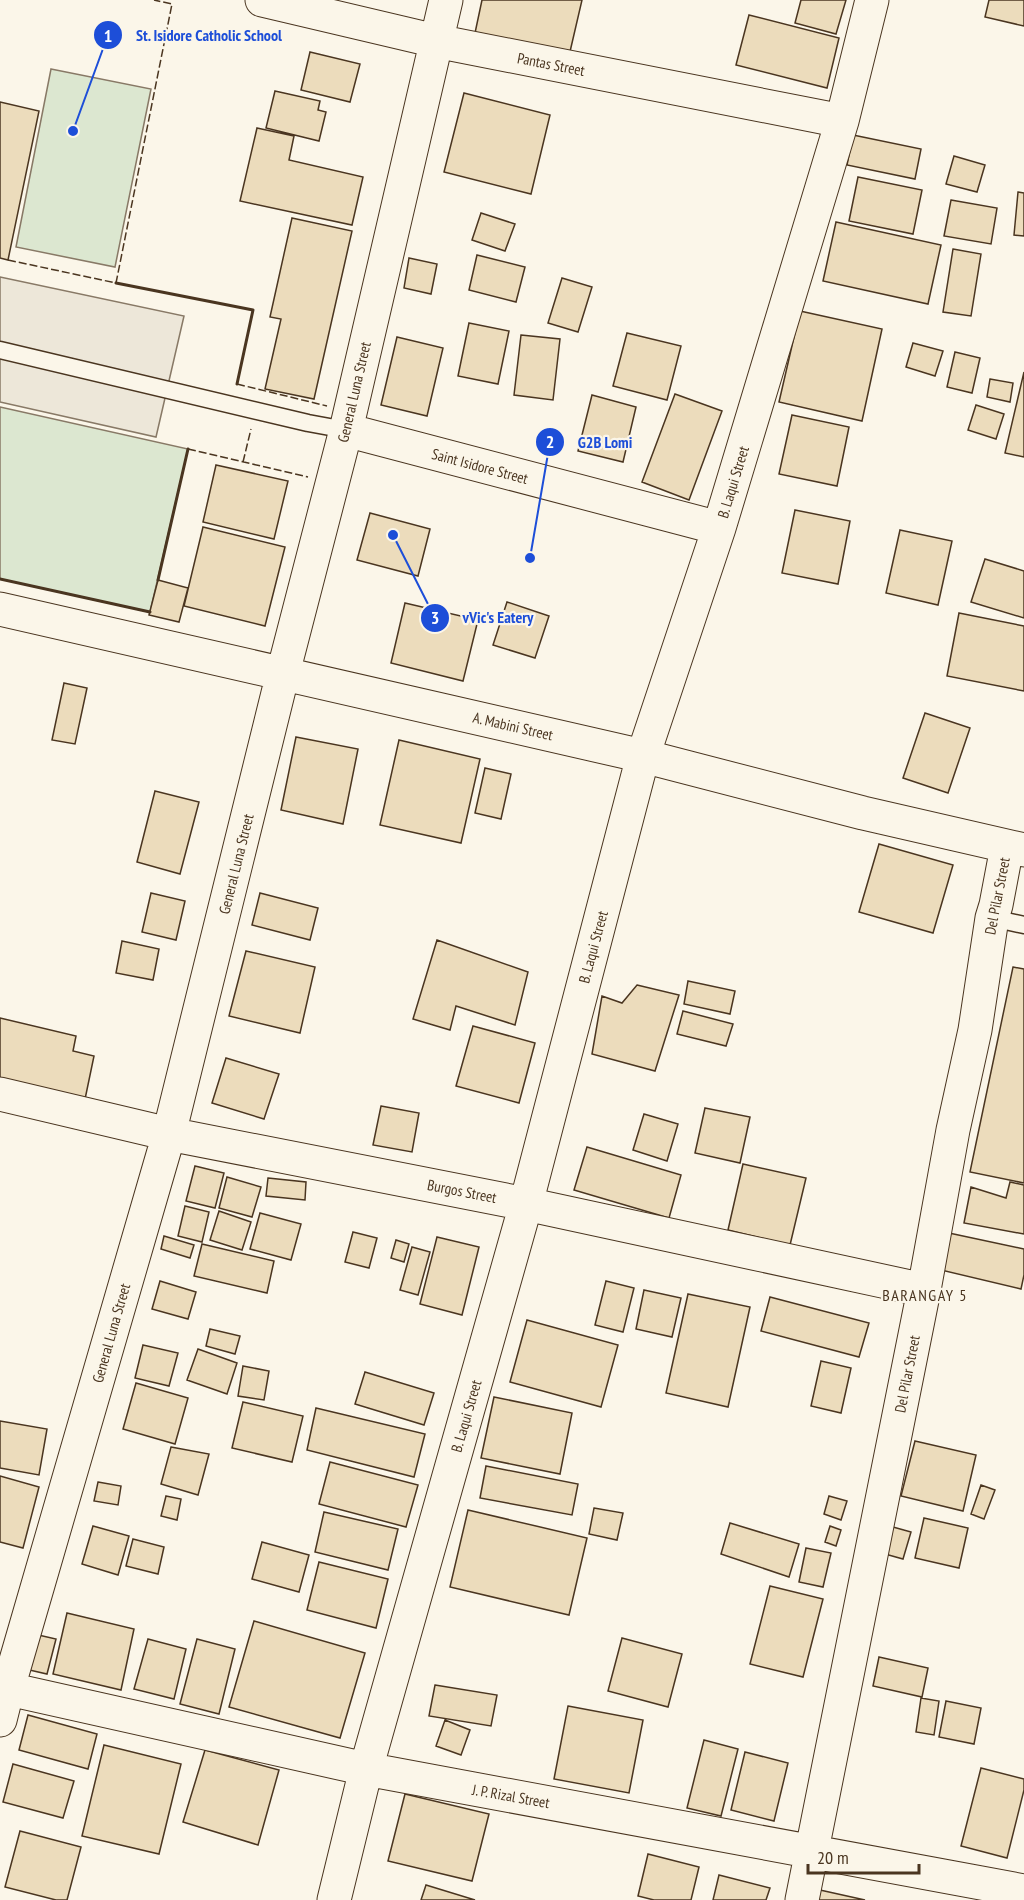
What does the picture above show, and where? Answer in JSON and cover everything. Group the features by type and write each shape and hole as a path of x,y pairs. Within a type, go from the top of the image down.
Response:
{"street":[{"name":"Pantas Street","path":"262,0 436,41 842,121"},
{"name":"General Luna Street","path":"0,1720 4,1687 169,1134 283,673 346,430 446,0"},
{"name":"B. Laqui Street","path":"334,1900 366,1770 526,1204 643,756 719,528 842,121 872,0"},
{"name":"Saint Isidore Street","path":"346,430 719,528"},
{"name":"A. Mabini Street","path":"0,609 643,756 863,813 1015,848"},
{"name":"Del Pilar Street","path":"802,1900 924,1290 953,1130 975,1030 992,918 1015,848"},
{"name":"Burgos Street","path":"0,1094 169,1134 526,1204 924,1290"},
{"name":"J. P. Rizal Street","path":"4,1687 366,1770 1024,1892"}],"lane":[{"path":"0,350 346,430"},
{"path":"992,918 1024,925"}],"green space":[{"path":"51,69 151,89 115,267 16,247"},
{"path":"0,407 188,449 150,612 0,579"}],"shaded area":[{"path":"0,277 184,316 156,437 0,402"}],"building":[{"path":"482,0 582,0 569,56 475,33"},
{"path":"801,0 846,0 836,34 795,23"},
{"path":"989,0 1024,0 1024,26 985,17"},
{"path":"749,15 839,38 827,88 736,65"},
{"path":"310,52 360,64 350,102 301,90"},
{"path":"275,91 320,101 318,110 326,112 319,141 266,128"},
{"path":"464,93 550,115 531,194 444,172"},
{"path":"0,102 39,111 8,260 0,258"},
{"path":"257,128 294,136 289,160 363,177 352,225 240,201"},
{"path":"853,135 921,149 915,179 847,165"},
{"path":"954,156 985,165 977,192 946,184"},
{"path":"858,177 922,190 913,234 849,221"},
{"path":"1018,192 1024,193 1024,236 1014,235"},
{"path":"951,200 997,208 991,244 944,236"},
{"path":"481,213 515,224 505,251 472,240"},
{"path":"292,218 352,231 314,399 265,389 281,319 270,317"},
{"path":"836,222 941,245 928,304 823,281"},
{"path":"953,249 981,254 971,316 943,312"},
{"path":"477,255 525,267 516,302 469,290"},
{"path":"409,258 437,264 431,294 404,288"},
{"path":"562,278 592,287 578,332 548,323"},
{"path":"800,311 882,329 862,421 779,402"},
{"path":"469,323 509,331 498,384 458,376"},
{"path":"627,333 681,346 667,400 613,386"},
{"path":"521,335 560,339 553,400 514,395"},
{"path":"397,337 443,348 427,416 381,405"},
{"path":"913,343 943,351 935,376 906,367"},
{"path":"955,352 980,358 972,393 947,387"},
{"path":"1024,372 1024,457 1005,453"},
{"path":"990,379 1013,383 1010,402 987,397"},
{"path":"675,394 722,411 689,500 642,482"},
{"path":"592,395 636,407 623,462 578,451"},
{"path":"976,405 1004,414 996,439 968,430"},
{"path":"792,415 849,427 837,486 779,474"},
{"path":"216,465 288,481 274,539 203,522"},
{"path":"795,510 850,521 838,584 782,573"},
{"path":"370,513 430,529 418,576 357,560"},
{"path":"203,527 285,547 265,626 184,606"},
{"path":"900,530 952,541 938,605 886,593"},
{"path":"985,559 1024,571 1024,618 971,602"},
{"path":"158,580 188,588 179,622 149,615"},
{"path":"507,602 549,616 535,658 493,645"},
{"path":"405,603 478,620 463,681 391,663"},
{"path":"959,613 1024,626 1024,691 947,676"},
{"path":"64,683 87,688 75,744 52,740"},
{"path":"925,713 970,728 948,793 903,778"},
{"path":"296,737 358,749 343,824 281,810"},
{"path":"399,740 480,759 461,843 380,825"},
{"path":"485,768 511,774 501,819 475,813"},
{"path":"155,791 199,802 180,874 137,862"},
{"path":"879,844 953,865 933,933 859,912"},
{"path":"151,893 185,901 176,940 142,932"},
{"path":"260,893 318,908 310,940 252,925"},
{"path":"437,940 528,972 515,1025 456,1006 450,1030 413,1019"},
{"path":"122,941 159,949 153,980 116,973"},
{"path":"246,951 315,967 300,1033 229,1016"},
{"path":"1013,967 1024,969 1024,1183 970,1172"},
{"path":"688,981 735,991 730,1014 684,1004"},
{"path":"637,985 679,995 655,1071 592,1054 602,996 622,1003"},
{"path":"683,1011 733,1024 726,1046 677,1034"},
{"path":"0,1018 76,1036 73,1051 94,1056 84,1104 0,1086"},
{"path":"473,1026 535,1043 519,1103 456,1086"},
{"path":"226,1058 279,1074 264,1119 212,1103"},
{"path":"381,1106 419,1113 412,1152 373,1145"},
{"path":"705,1108 750,1117 740,1163 695,1153"},
{"path":"644,1114 678,1124 667,1161 633,1150"},
{"path":"587,1147 681,1175 669,1218 574,1190"},
{"path":"743,1164 806,1178 790,1245 728,1230"},
{"path":"195,1166 224,1173 215,1208 186,1201"},
{"path":"227,1177 261,1187 252,1217 219,1208"},
{"path":"268,1178 306,1182 305,1200 266,1196"},
{"path":"1010,1182 1024,1185 1024,1234 964,1223 971,1187 1006,1198"},
{"path":"185,1206 209,1212 202,1242 178,1236"},
{"path":"219,1211 251,1222 242,1250 210,1240"},
{"path":"260,1213 301,1224 291,1260 250,1249"},
{"path":"353,1232 377,1238 369,1268 345,1262"},
{"path":"949,1233 1024,1249 1024,1275 1021,1289 941,1270"},
{"path":"164,1236 194,1245 190,1258 161,1249"},
{"path":"437,1237 479,1247 462,1315 420,1304"},
{"path":"396,1240 409,1244 404,1262 391,1258"},
{"path":"202,1244 274,1261 267,1293 194,1276"},
{"path":"412,1247 430,1252 418,1295 400,1290"},
{"path":"160,1281 196,1292 188,1319 152,1309"},
{"path":"606,1281 634,1288 623,1332 595,1325"},
{"path":"644,1290 681,1298 672,1337 636,1329"},
{"path":"688,1294 750,1307 728,1407 666,1393"},
{"path":"770,1297 869,1323 859,1357 761,1331"},
{"path":"527,1320 618,1345 601,1407 510,1382"},
{"path":"210,1329 240,1336 235,1354 206,1346"},
{"path":"143,1345 178,1353 169,1386 135,1378"},
{"path":"198,1349 237,1363 227,1394 187,1380"},
{"path":"821,1361 851,1368 841,1413 811,1406"},
{"path":"243,1366 269,1371 264,1400 238,1396"},
{"path":"365,1372 434,1393 424,1425 355,1404"},
{"path":"136,1383 188,1398 175,1444 123,1429"},
{"path":"494,1397 572,1413 560,1474 481,1458"},
{"path":"243,1402 303,1416 292,1462 232,1448"},
{"path":"316,1408 425,1434 414,1477 307,1450"},
{"path":"0,1421 47,1429 39,1475 0,1468"},
{"path":"915,1441 976,1455 963,1511 901,1496"},
{"path":"171,1447 209,1454 198,1495 161,1484"},
{"path":"330,1462 418,1485 406,1527 319,1504"},
{"path":"486,1466 578,1484 572,1515 480,1498"},
{"path":"0,1476 39,1487 23,1548 0,1542"},
{"path":"98,1482 121,1486 118,1505 94,1501"},
{"path":"981,1485 995,1490 984,1519 971,1514"},
{"path":"166,1496 181,1499 177,1520 161,1516"},
{"path":"829,1496 847,1501 841,1520 824,1514"},
{"path":"594,1508 623,1513 617,1540 589,1534"},
{"path":"468,1510 587,1538 569,1615 450,1587"},
{"path":"324,1512 398,1529 388,1570 315,1552"},
{"path":"924,1518 968,1528 959,1568 915,1558"},
{"path":"730,1523 799,1544 789,1577 721,1554"},
{"path":"93,1526 129,1536 118,1575 82,1564"},
{"path":"830,1526 841,1530 836,1546 825,1542"},
{"path":"893,1527 911,1532 903,1559 885,1554"},
{"path":"133,1539 164,1547 158,1574 126,1566"},
{"path":"262,1542 309,1555 299,1592 252,1579"},
{"path":"806,1548 831,1553 823,1587 799,1582"},
{"path":"319,1562 388,1579 376,1628 307,1610"},
{"path":"770,1586 823,1599 803,1677 750,1664"},
{"path":"67,1613 134,1629 121,1690 53,1674"},
{"path":"254,1621 365,1653 340,1738 229,1707"},
{"path":"34,1634 56,1639 47,1674 25,1669"},
{"path":"622,1638 682,1654 668,1707 608,1691"},
{"path":"148,1639 186,1649 174,1699 134,1689"},
{"path":"197,1639 235,1649 219,1714 180,1704"},
{"path":"879,1657 928,1668 922,1697 873,1686"},
{"path":"435,1685 497,1695 491,1726 429,1716"},
{"path":"921,1698 939,1701 934,1735 916,1732"},
{"path":"946,1701 981,1708 974,1744 939,1737"},
{"path":"568,1706 643,1720 629,1793 554,1779"},
{"path":"28,1715 97,1734 88,1769 19,1750"},
{"path":"445,1720 470,1730 461,1755 436,1746"},
{"path":"704,1740 738,1749 721,1816 687,1808"},
{"path":"104,1745 181,1764 159,1854 82,1836"},
{"path":"205,1750 279,1770 258,1845 183,1822"},
{"path":"745,1752 788,1763 774,1821 731,1810"},
{"path":"13,1764 74,1781 63,1818 3,1802"},
{"path":"981,1768 1024,1779 1024,1790 1007,1858 961,1846"},
{"path":"405,1794 489,1814 472,1881 388,1861"},
{"path":"20,1831 81,1847 67,1900 56,1900 5,1887"},
{"path":"648,1854 699,1867 691,1900 654,1900 638,1896"},
{"path":"719,1875 770,1888 766,1900 713,1900"},
{"path":"426,1885 475,1900 421,1900"},
{"path":"820,1890 865,1900 817,1900"}],"fence":[{"path":"8,260 116,283 172,4 154,0"},
{"path":"237,384 327,406"},
{"path":"243,462 251,429"},
{"path":"188,449 308,477"}],"wall":[{"path":"116,283 253,310 237,384"},
{"path":"158,580 188,449"},
{"path":"0,579 150,612"}],"place":[{"name":"St. Isidore Catholic School","path":"73,131"},
{"name":"vVic's Eatery","path":"393,535"},
{"name":"G2B Lomi","path":"530,558"}],"district":[{"name":"BARANGAY 5","path":"925,1295"}]}
